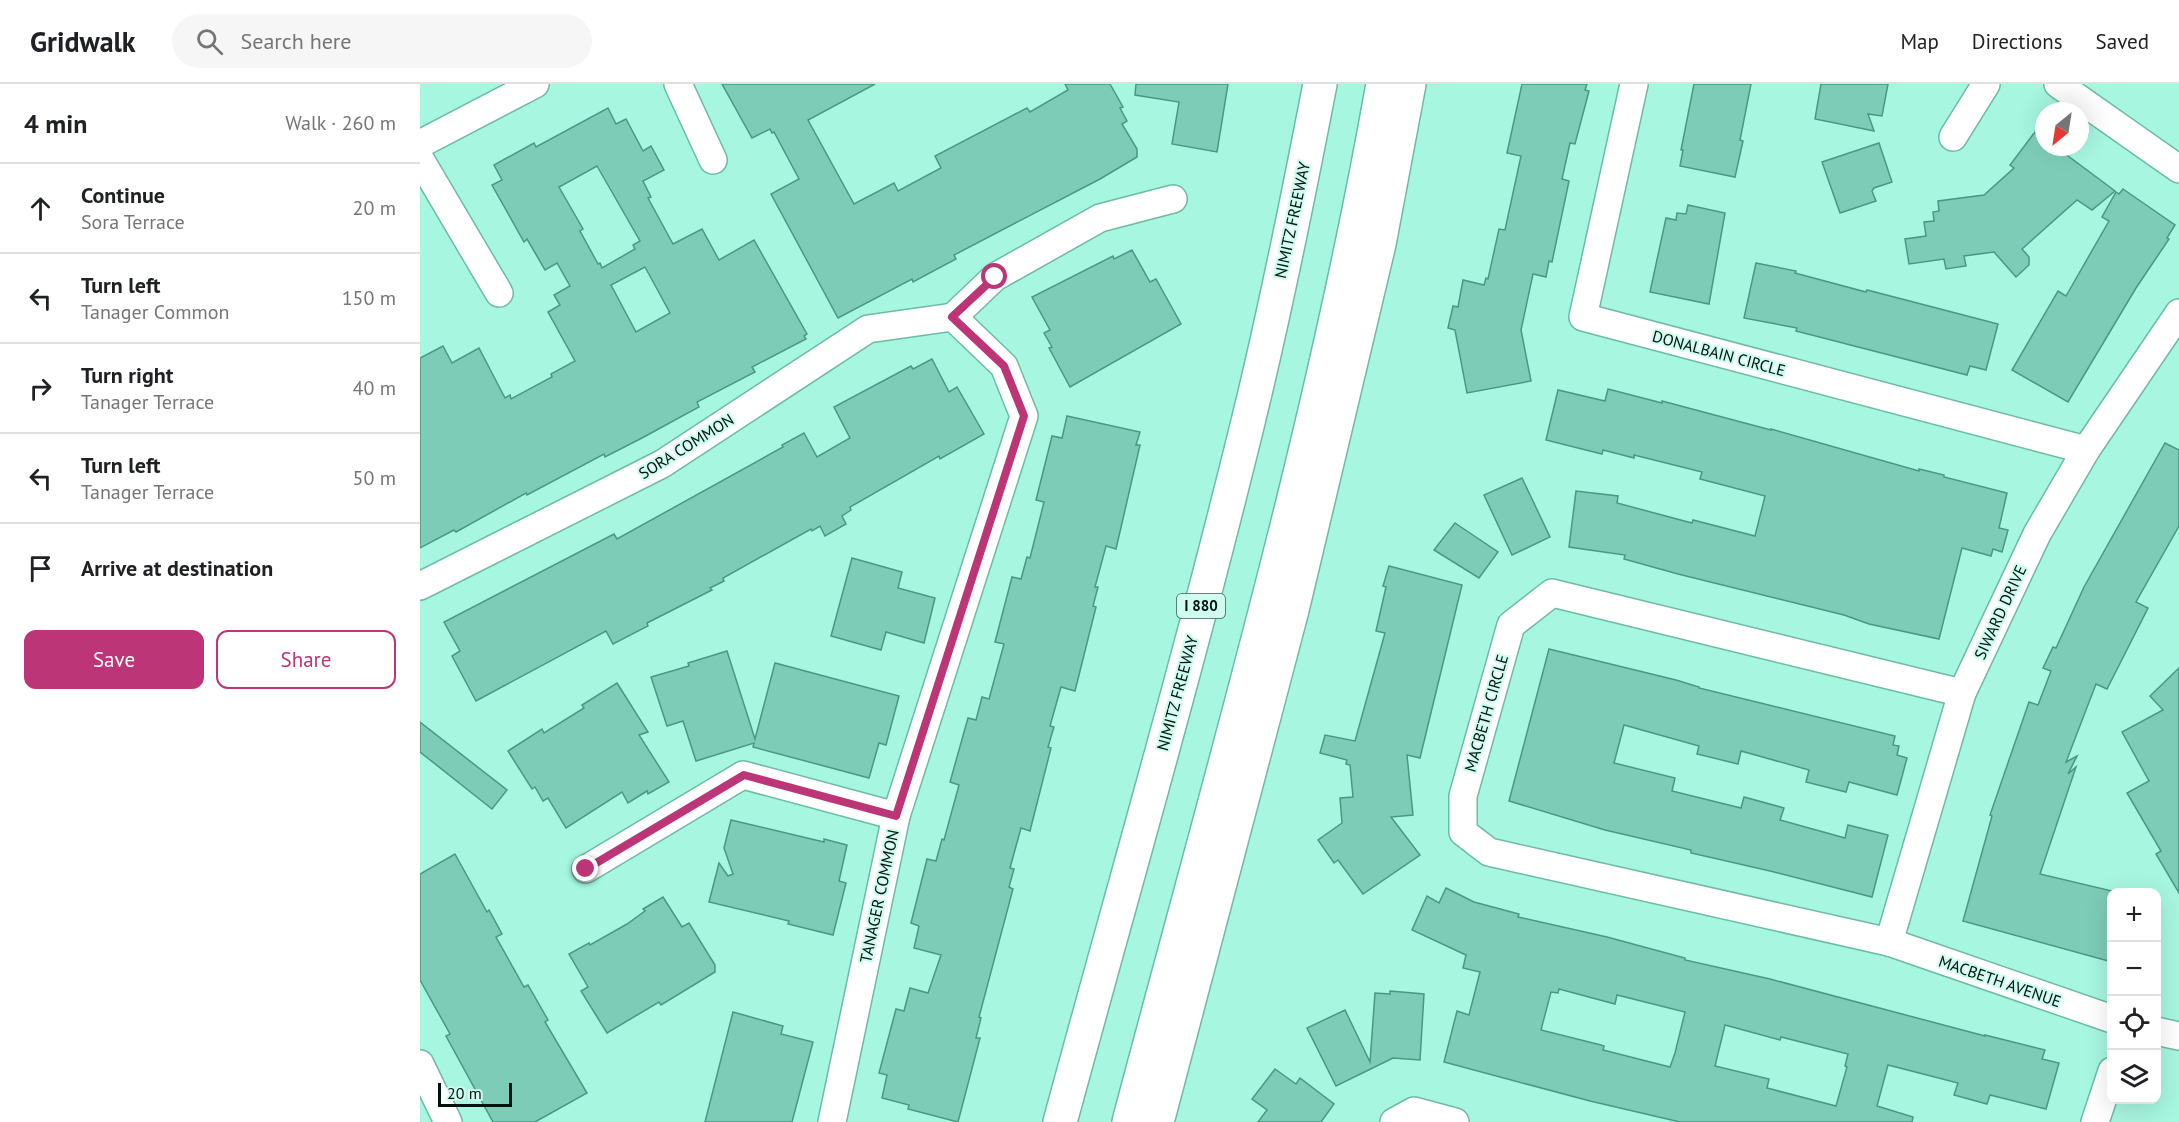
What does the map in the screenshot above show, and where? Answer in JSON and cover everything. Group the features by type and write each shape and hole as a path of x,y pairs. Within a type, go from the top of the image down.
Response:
{"highway":[{"name":"NIMITZ FREEWAY","path":"1060,1122 1245,436 1294,219 1320,84"},
{"path":"1129,1122 1309,437 1362,201 1383,84"},
{"path":"1157,1122 1303,566 1379,244 1409,84"}],"street":[{"path":"420,144 535,84"},
{"path":"678,84 713,160"},
{"name":"DONALBAIN CIRCLE","path":"1634,84 1583,317 2086,450"},
{"path":"1953,137 1986,84"},
{"path":"2058,84 2179,169"},
{"path":"420,159 499,293"},
{"path":"952,317 995,277 1100,218 1173,199"},
{"name":"SIWARD DRIVE","path":"1889,942 1962,693 2037,534 2086,450 2179,313"},
{"name":"SORA COMMON","path":"420,586 662,464 868,329 952,317"},
{"name":"TANAGER COMMON","path":"832,1122 896,816 1024,416 1004,366 952,317"},
{"name":"MACBETH CIRCLE","path":"1889,942 1490,852 1462,832 1463,796 1511,625 1552,593 1962,693"},
{"path":"586,869 744,775 896,816"},
{"name":"MACBETH AVENUE","path":"1889,942 2107,1017"},
{"path":"2161,1032 2179,1036"},
{"path":"420,1064 448,1122"},
{"path":"2095,1122 2107,1086"},
{"path":"1394,1122 1414,1111 1455,1122"}],"building":[{"path":"722,84 875,84 808,120 854,204 894,183 898,191 941,168 935,156 1027,108 1030,112 1068,90 1065,84 1110,84 1123,107 1120,108 1127,121 1122,124 1137,149 1137,157 1100,179 954,255 956,259 838,318 771,194 799,179 774,132 772,133 770,129 752,138"},
{"path":"1136,84 1228,84 1217,152 1172,144 1179,102 1135,95"},
{"path":"1522,84 1587,84 1585,90 1589,91 1575,144 1570,143 1562,179 1569,181 1552,262 1549,261 1546,277 1533,274 1521,330 1531,381 1467,393 1455,330 1448,328 1453,306 1458,307 1463,280 1484,285 1486,278 1488,279 1499,229 1505,230 1521,156 1507,153"},
{"path":"1694,84 1751,84 1735,177 1680,166"},
{"path":"1821,84 1888,84 1882,116 1868,114 1874,131 1815,119"},
{"path":"608,108 616,124 626,119 643,151 651,146 664,170 643,181 651,197 648,198 673,244 702,229 719,260 754,240 807,334 804,336 806,339 752,367 755,372 697,402 699,407 642,438 605,457 604,454 527,495 526,493 456,532 454,530 420,548 420,358 443,346 452,363 479,348 505,398 510,395 511,399 552,377 551,374 575,361 548,312 560,305 554,295 570,286 557,263 545,270 527,239 524,242 492,185 502,180 494,165 534,143 536,147","holes":["597,166 640,241 633,245 635,249 602,268 580,231 583,229 559,187","645,267 670,313 636,332 611,285"]},
{"path":"2035,132 2035,156 2068,156 2115,191 2092,210 2077,200 2022,249 2029,257 2029,265 2016,277 1994,252 1964,256 1966,266 1946,269 1944,259 1909,264 1905,239 1926,236 1924,222 1934,221 1933,212 1939,211 1938,201 1984,195 2014,168 2010,165"},
{"path":"1879,143 1892,182 1874,188 1872,191 1876,201 1840,213 1822,162"},
{"path":"2123,189 2175,225 2167,238 2169,239 2136,288 2068,402 2012,370 2058,291 2066,296 2109,221 2102,217 2116,192 2119,194"},
{"path":"1688,205 1725,213 1709,304 1650,292 1666,218 1676,220 1677,213 1686,214"},
{"path":"1132,250 1150,282 1156,279 1181,324 1070,387 1049,348 1052,347 1044,333 1050,330 1032,297 1113,256 1114,259"},
{"path":"1756,263 1796,271 1795,273 1866,292 1867,290 1998,324 1986,370 1970,366 1967,375 1796,331 1797,328 1744,318"},
{"path":"932,359 949,392 957,387 984,434 940,459 939,456 850,507 851,510 842,516 846,524 825,536 820,526 812,531 811,529 723,578 724,581 710,588 712,590 647,623 648,626 613,644 606,631 476,701 452,656 460,651 444,622 614,534 617,539 783,447 782,445 804,433 817,457 850,438 834,407 911,366 913,369"},
{"path":"1608,389 1771,429 2007,493 1999,528 2008,530 2002,552 1993,549 1991,556 1962,548 1939,639 1869,624 1844,615 1678,574 1624,559 1625,555 1569,547 1576,491 1618,496 1617,503 1692,523 1693,520 1755,536 1765,496 1700,479 1702,472 1634,455 1634,458 1603,450 1602,454 1546,440 1558,390 1605,401"},
{"path":"1067,416 1140,432 1136,445 1140,445 1116,549 1106,546 1095,587 1098,587 1093,606 1096,607 1075,691 1061,687 1050,726 1054,727 1048,747 1051,748 1030,831 1021,828 1010,868 1014,869 1009,887 1013,889 979,1017 981,1018 976,1038 980,1038 958,1122 908,1109 909,1105 882,1098 887,1075 879,1073 896,1009 904,1011 910,988 928,993 941,955 914,948 919,926 911,923 927,859 936,861 942,839 944,840 959,785 950,782 968,718 976,720 982,697 989,699 1004,644 995,642 1012,577 1021,579 1027,557 1030,558 1044,502 1036,500 1052,436 1062,438"},
{"path":"2165,443 2179,450 2179,526 2136,602 2148,608 2107,689 2096,684 2066,762 2077,756 2068,774 2076,767 2040,874 2107,890 2107,961 1963,921 1992,816 1990,815 2029,702 2038,705 2051,671 2043,668 2053,647 2056,648 2084,587"},
{"path":"1522,478 1550,537 1512,555 1484,495"},
{"path":"1455,523 1498,552 1479,578 1434,550"},
{"path":"852,558 902,572 898,588 935,598 924,643 886,632 881,650 831,636"},
{"path":"1389,566 1462,585 1420,758 1407,755 1413,815 1391,817 1420,855 1363,894 1338,860 1334,863 1318,840 1342,823 1340,798 1353,797 1350,765 1346,764 1347,760 1320,753 1325,735 1355,741 1385,633 1376,631 1386,587 1383,586"},
{"path":"1549,649 1895,736 1893,745 1899,746 1897,755 1907,758 1897,795 1849,782 1846,792 1806,782 1809,770 1741,751 1738,764 1697,754 1699,746 1624,725 1614,763 1675,778 1672,791 1741,808 1744,797 1784,808 1780,820 1845,838 1848,825 1888,835 1872,897 1691,853 1691,850 1605,830 1509,801"},
{"path":"727,651 755,739 775,663 899,696 886,745 879,743 869,778 753,747 754,743 696,761 683,721 667,726 651,677 689,666 688,663"},
{"path":"2179,668 2179,893 2156,854 2161,851 2127,793 2149,781 2122,732 2163,710 2150,696"},
{"path":"617,683 648,732 639,735 669,782 648,794 647,791 628,803 622,792 566,828 548,798 543,801 535,787 532,789 508,751 542,729 544,733 584,708 582,705"},
{"path":"420,722 507,790 492,809 420,752"},
{"path":"731,820 824,842 824,839 847,845 839,881 846,883 833,935 788,924 789,921 709,902 719,863 728,876 733,874 724,848"},
{"path":"455,854 502,934 496,937 524,987 528,985 548,1020 545,1022 587,1093 535,1122 493,1122 446,1036 450,1034 420,980 420,874"},
{"path":"1446,888 1474,902 1519,914 1518,917 1607,937 1685,958 1685,960 1770,979 2045,1050 2042,1059 2059,1063 2046,1109 1990,1095 1987,1104 1954,1095 1958,1083 1888,1065 1877,1106 1913,1117 1912,1122 1680,1122 1590,1101 1444,1062 1457,1011 1469,1015 1480,972 1463,968 1466,955 1412,930 1427,896 1439,903","holes":["1559,989 1615,1004 1617,995 1685,1012 1670,1067 1603,1050 1604,1046 1601,1045 1541,1030 1551,992 1558,993","1725,1025 1780,1040 1781,1037 1848,1054 1845,1066 1847,1067 1836,1106 1767,1088 1769,1079 1715,1066"]},
{"path":"663,897 682,927 689,923 715,965 715,972 661,1005 659,1002 607,1033 581,991 588,987 569,954 627,924 645,911 643,909"},
{"path":"1390,991 1424,994 1420,1060 1393,1058 1336,1086 1307,1028 1345,1010 1370,1062 1375,993 1390,994"},
{"path":"733,1012 783,1026 781,1034 813,1042 792,1122 705,1122"},
{"path":"1275,1069 1296,1084 1300,1078 1334,1104 1321,1122 1258,1122 1267,1110 1252,1099"}],"route":[{"path":"586,869 744,775 896,816 1024,416 1004,366 952,317 995,277"}]}
